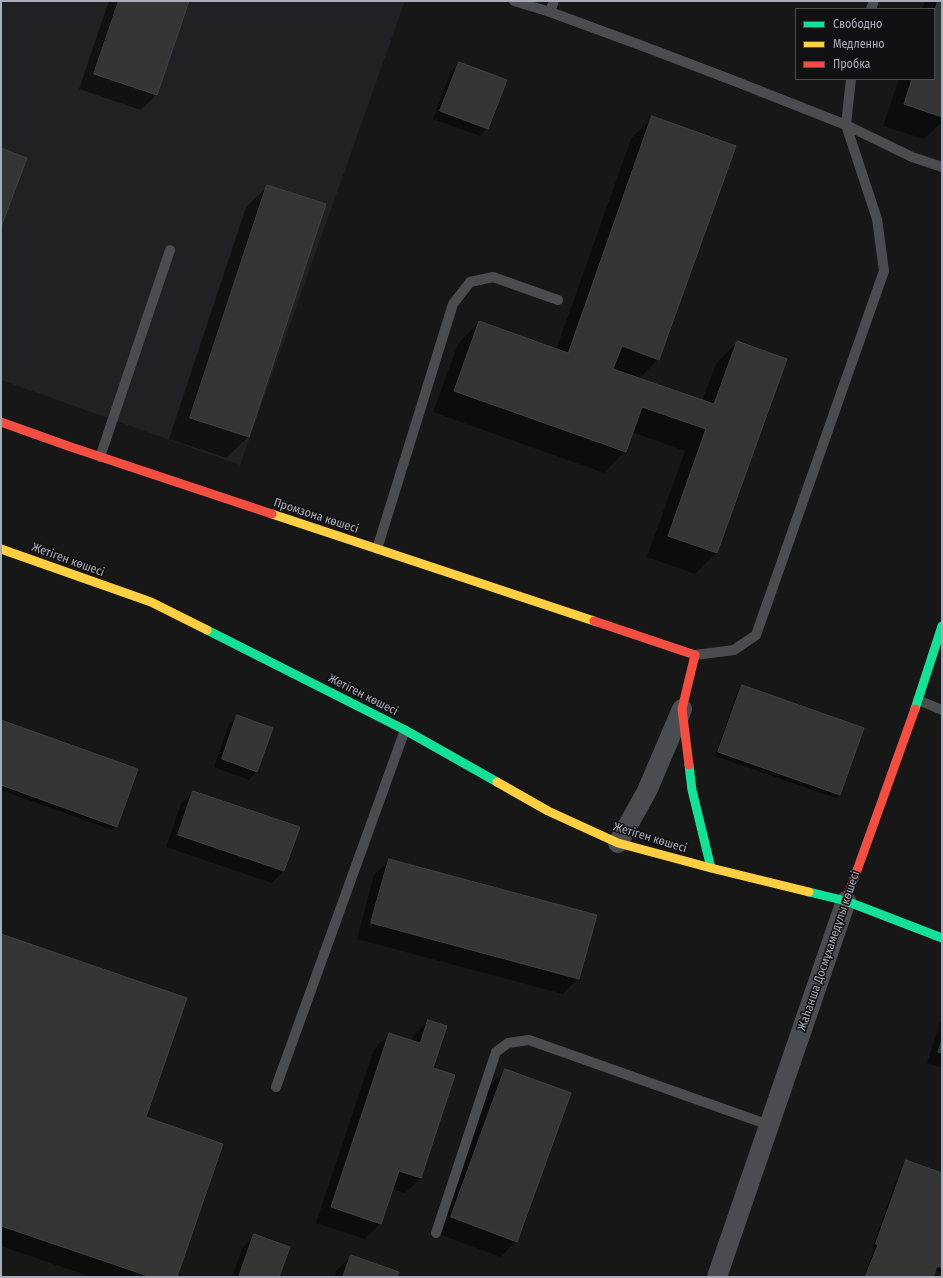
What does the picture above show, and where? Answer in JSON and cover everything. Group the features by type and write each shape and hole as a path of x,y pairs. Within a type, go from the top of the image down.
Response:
{"street":[{"name":"Промзона көшесі","path":"1,422 695,655"},
{"name":"Жетіген көшесі","path":"1,549 151,602 405,730 548,811 618,843 711,868 846,901 942,938"},
{"name":"Жаһанша Досмұхамедұлы көшесі","path":"717,1277 846,901 918,700 942,626"},
{"name":"Жетіген көшесі","path":"695,655 682,709 692,790 711,868"},
{"path":"618,843 647,791 682,709"}],"lane":[{"path":"514,1 550,12 661,53 846,124 912,157 942,167"},
{"path":"550,12 554,1"},
{"path":"695,655 734,650 756,635 884,271 877,219 846,124 851,80"},
{"path":"100,456 170,250"},
{"path":"377,549 453,304 470,282 493,277 558,300"},
{"path":"918,700 942,710"},
{"path":"276,1087 405,730"},
{"path":"436,1233 496,1052 508,1044 529,1040 769,1126"}],"shaded area":[{"path":"1,1 405,1 240,465 1,380"}],"building":[{"path":"119,1 189,1 157,95 94,74"},
{"path":"938,1 942,1 942,117 904,104 912,80 935,80 935,11"},
{"path":"459,62 507,80 488,129 440,111"},
{"path":"652,116 736,146 659,360 622,346 613,369 714,404 737,341 787,359 717,553 668,536 706,429 642,407 626,452 454,391 479,321 568,353"},
{"path":"1,148 27,158 1,227"},
{"path":"267,185 326,204 249,437 190,418"},
{"path":"742,685 864,728 840,795 718,752"},
{"path":"237,715 273,728 257,772 222,759"},
{"path":"1,720 138,769 117,827 1,785"},
{"path":"193,791 300,827 284,871 178,835"},
{"path":"389,859 597,915 579,979 371,923"},
{"path":"1,934 187,998 146,1117 223,1144 177,1277 151,1277 1,1226"},
{"path":"428,1020 447,1026 433,1068 455,1075 421,1178 399,1171 381,1224 331,1207 389,1033 420,1043"},
{"path":"942,1041 942,1053 938,1052"},
{"path":"505,1069 571,1093 517,1242 451,1217"},
{"path":"906,1160 942,1173 942,1268 937,1266 933,1277 865,1277 878,1245 876,1244"},
{"path":"254,1234 290,1247 279,1277 239,1277"},
{"path":"351,1255 399,1272 397,1277 343,1277"}],"traffic: fast":[{"path":"915,709 942,626"},
{"path":"207,630 405,730 497,782"},
{"path":"689,765 692,790 711,868"},
{"path":"809,892 846,901 942,938"}],"traffic: slow":[{"path":"272,514 594,621"},
{"path":"1,549 151,602 207,630"},
{"path":"497,782 548,811 618,843 809,892"}],"traffic: jam":[{"path":"1,422 272,514"},
{"path":"594,621 695,655 682,709 689,765"},
{"path":"846,901 915,709"}]}
